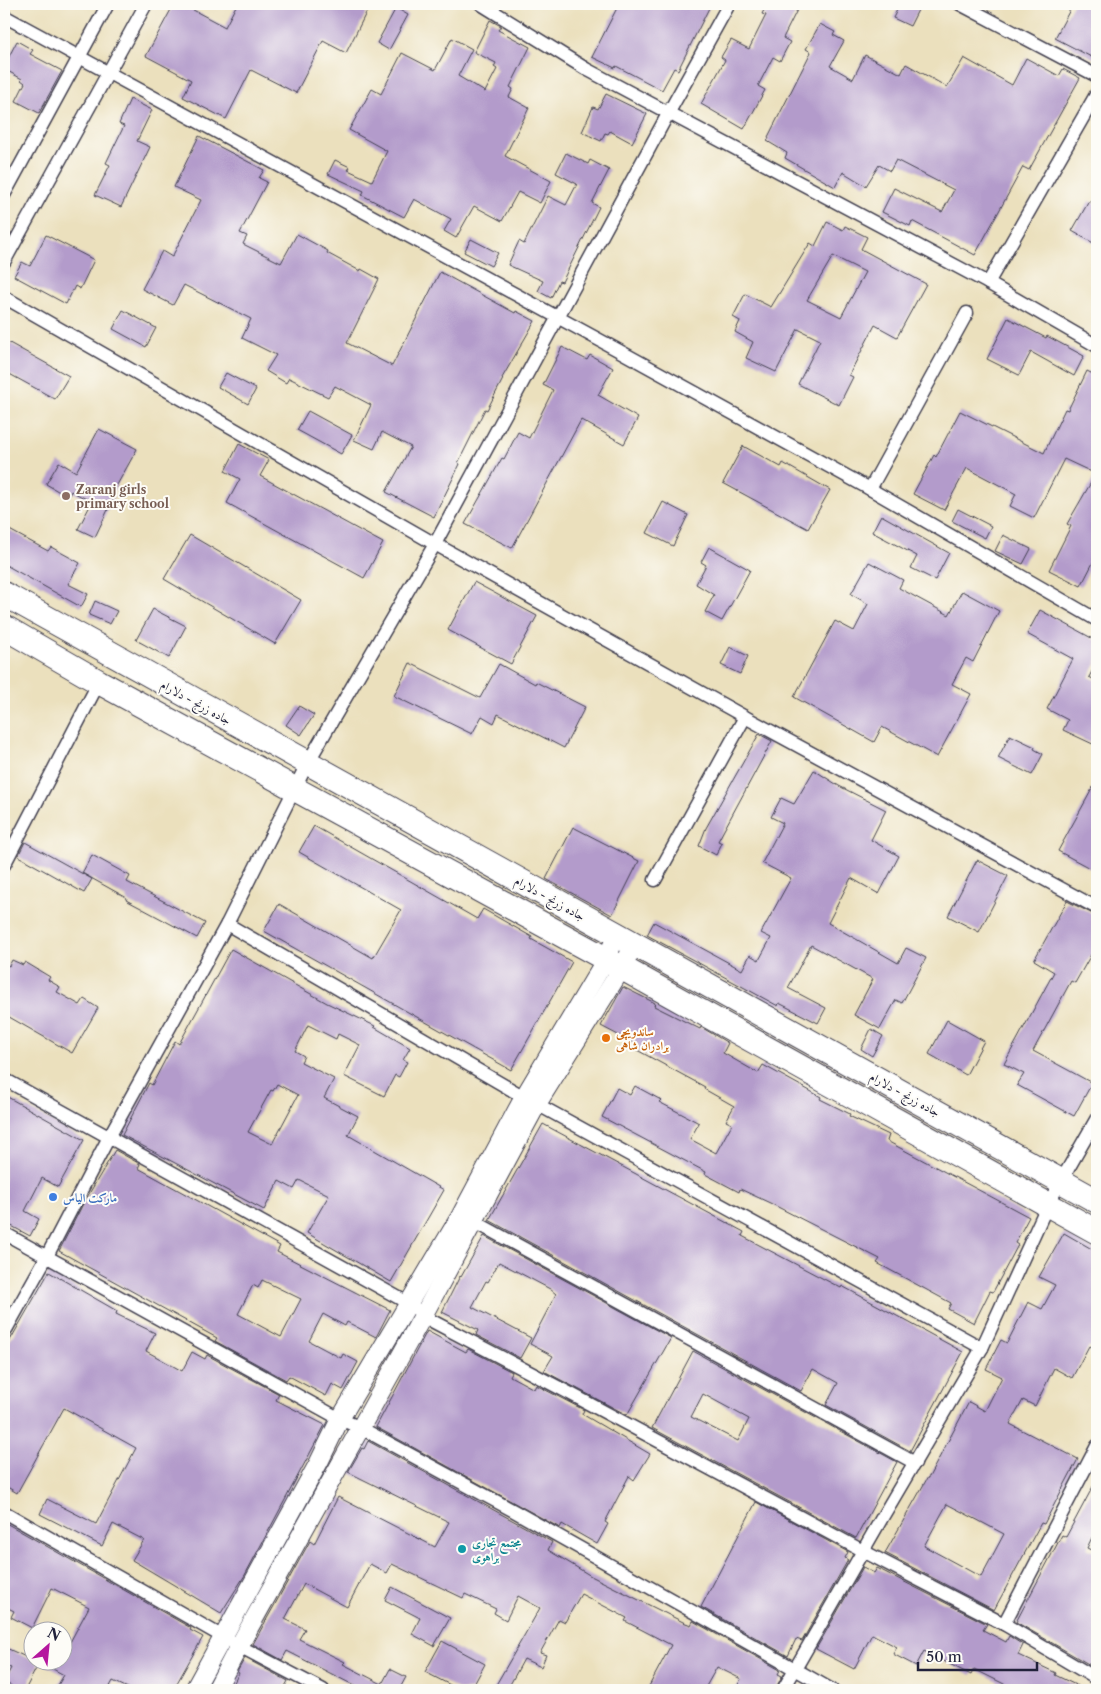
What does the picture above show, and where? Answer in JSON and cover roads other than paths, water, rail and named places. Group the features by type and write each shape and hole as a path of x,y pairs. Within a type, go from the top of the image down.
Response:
{"highway":[{"name":"جاده زرنج - دلارام","path":"4,594 307,764 1097,1201"},
{"path":"4,627 99,682 614,963 1097,1232"}],"main road":[{"path":"216,1690 424,1314 468,1218 531,1100 614,963 625,940"},
{"path":"194,1690 314,1471 340,1419 408,1303 468,1218"}],"street":[{"path":"4,195 108,4"},
{"path":"4,262 146,4"},
{"path":"481,4 586,69 988,283 1097,346"},
{"path":"4,1333 47,1256 108,1137 227,924 307,764 435,544 729,4"},
{"path":"960,4 1097,76"},
{"path":"4,16 870,489 1097,620"},
{"path":"988,283 1097,93"},
{"path":"4,297 435,544 745,717 1097,908"},
{"path":"870,489 967,313"},
{"path":"4,865 99,682"},
{"path":"655,880 745,717"},
{"path":"227,924 531,1100 982,1348"},
{"path":"4,1079 408,1303 432,1321 1004,1624 1097,1679"},
{"path":"783,1690 982,1348 1048,1204 1097,1118"},
{"path":"468,1218 915,1463"},
{"path":"4,1232 340,1419 361,1428 514,1511 832,1690"},
{"path":"1004,1624 1097,1446"},
{"path":"4,1512 239,1646 323,1690"}],"place":[{"name":"Zaranj girls primary school","path":"66,496"},
{"name":"ساندویچی برادران شاهی","path":"606,1038"},
{"name":"مارکت الیاس","path":"53,1197"},
{"name":"مجتمع تجاری براهوی","path":"462,1549"}]}
